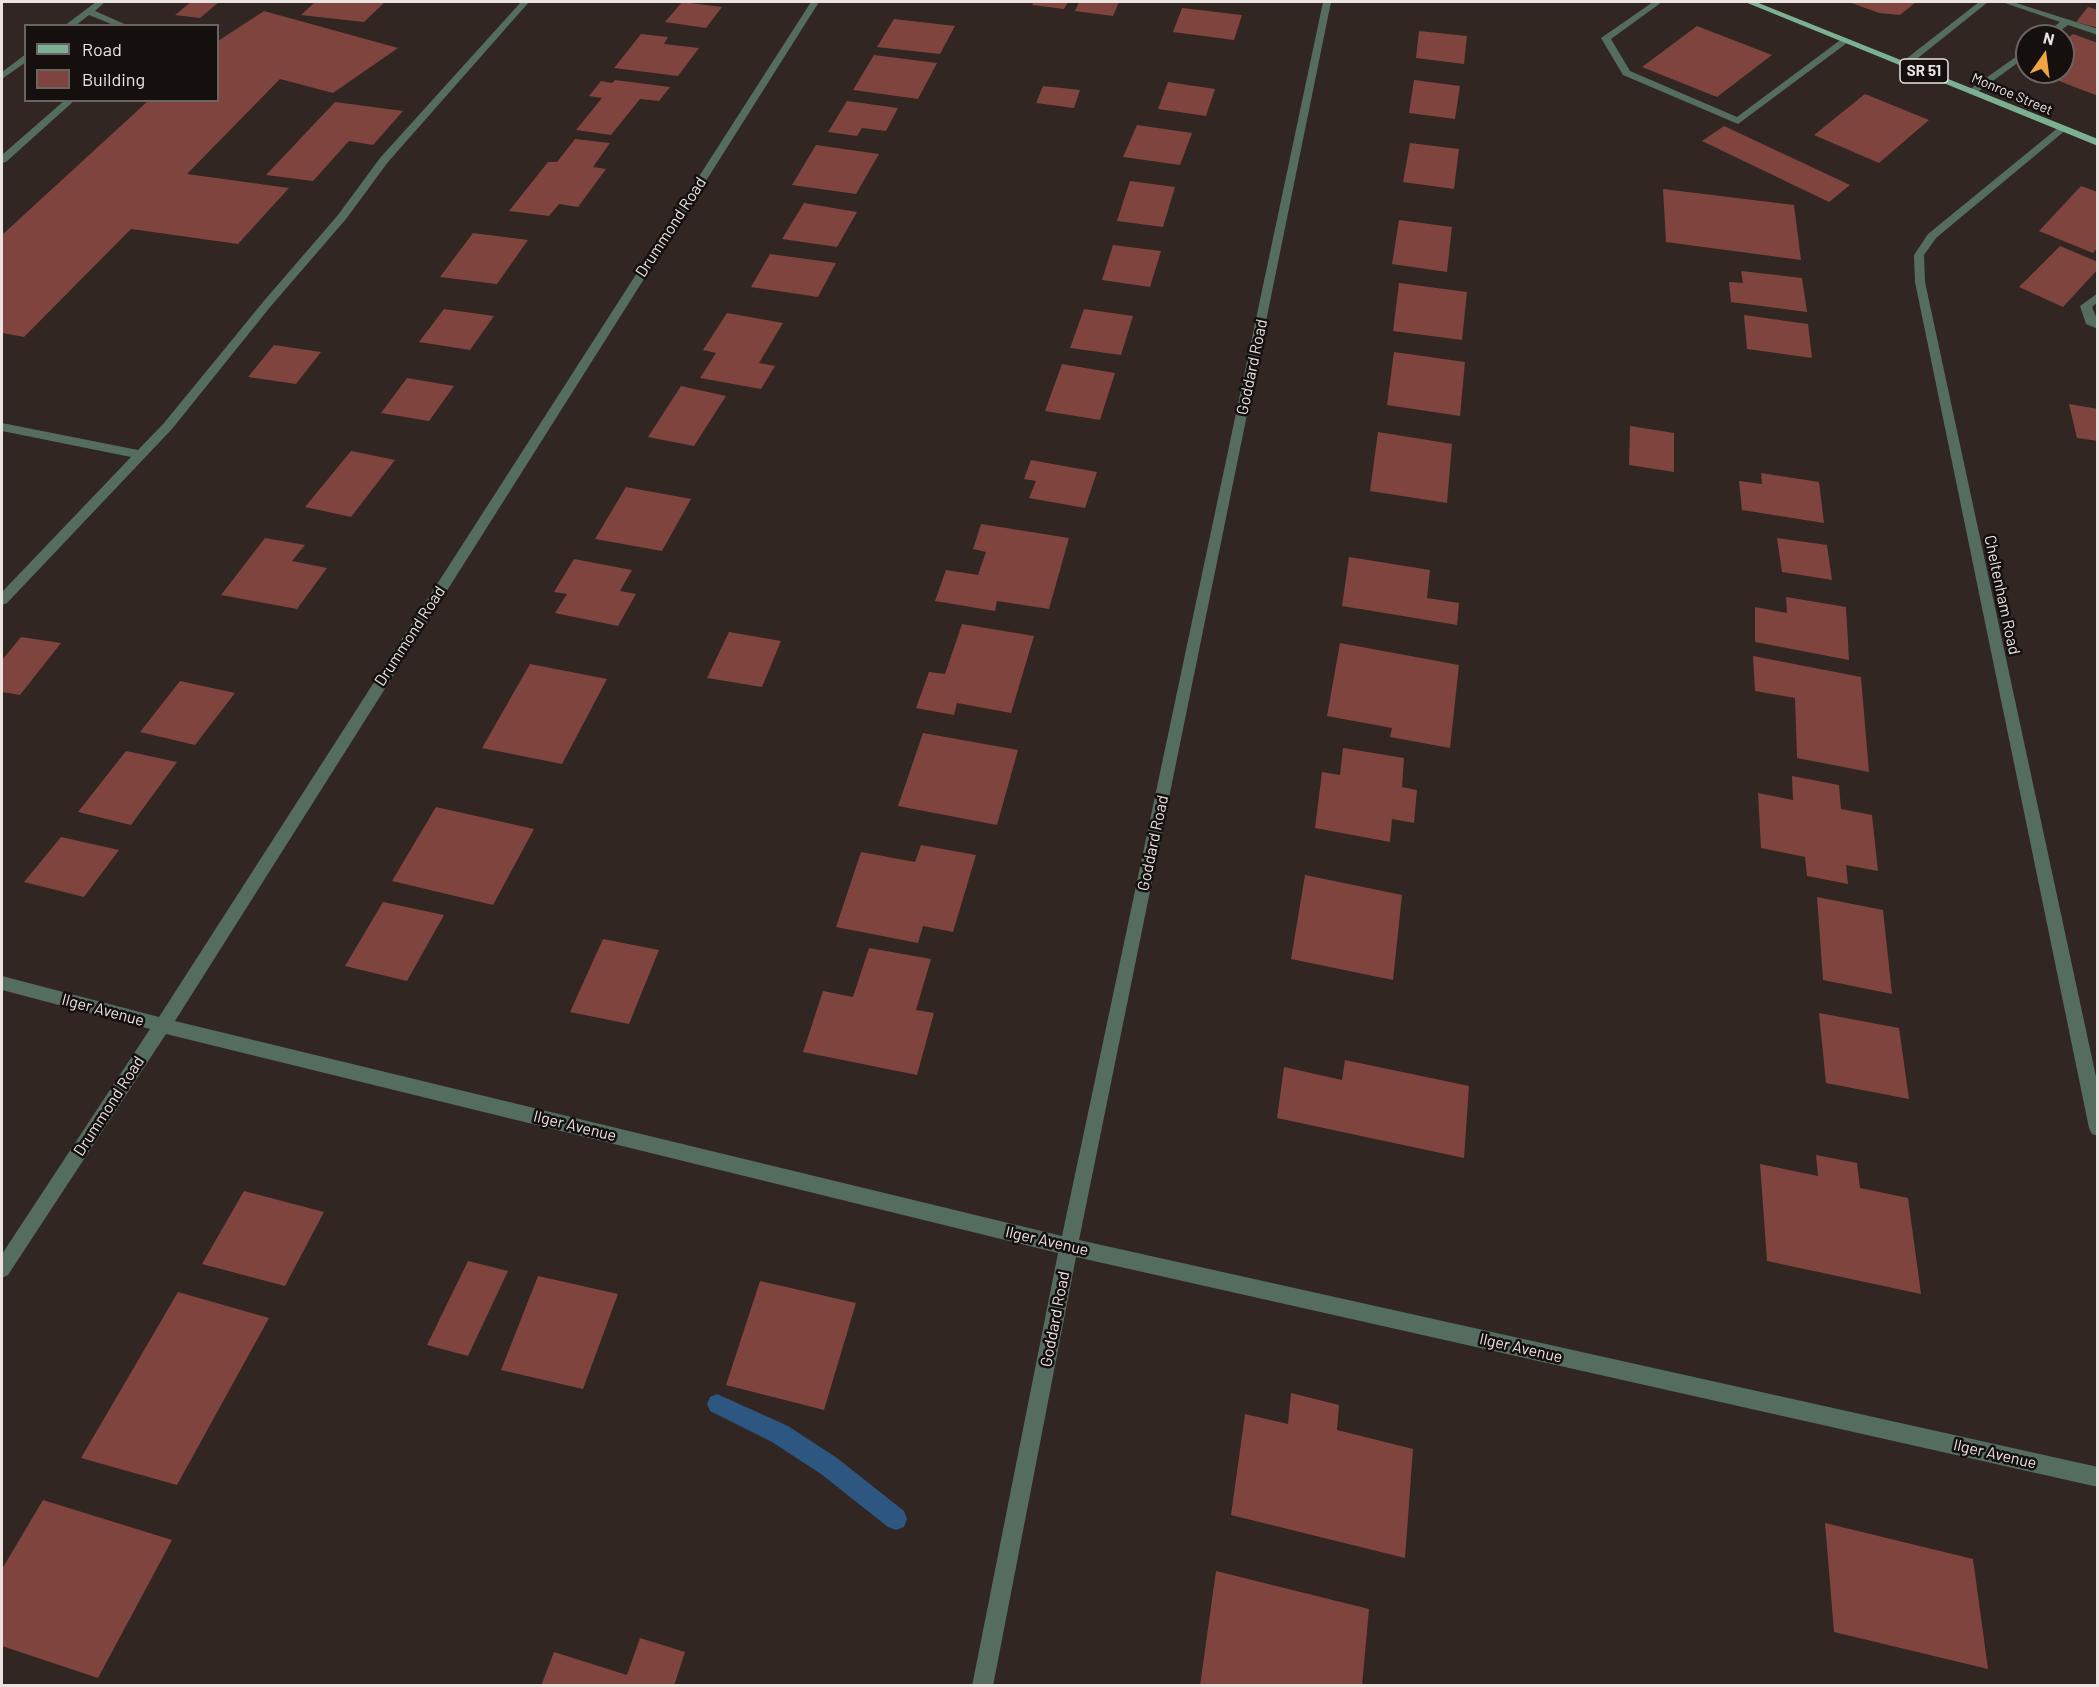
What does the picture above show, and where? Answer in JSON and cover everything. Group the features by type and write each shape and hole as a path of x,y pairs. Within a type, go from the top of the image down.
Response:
{"main road":[{"name":"Monroe Street","path":"1749,2 2097,143"}],"street":[{"path":"72,24 101,2"},
{"path":"2,600 188,402 267,304 342,217 384,160 525,2"},
{"name":"Drummond Road","path":"2,1269 162,1026 815,2"},
{"name":"Goddard Road","path":"982,1686 1070,1247 1327,2"},
{"path":"1658,2 1606,38 1626,73 1738,121 1846,40"},
{"path":"1905,64 1984,2"},
{"path":"2006,2 2097,32"},
{"path":"88,11 120,24"},
{"path":"2,76 24,59"},
{"path":"1972,92 2015,61"},
{"path":"2,160 69,102"},
{"name":"Cheltenham Road","path":"2062,129 1932,236 1919,255 1920,282 2097,1128"},
{"path":"2097,296 2086,306 2090,321 2097,326"},
{"path":"2,428 140,455"},
{"name":"Ilger Avenue","path":"2,983 162,1026 1070,1247 2097,1477"}],"building":[{"path":"191,2 219,2 200,18 175,15"},
{"path":"315,2 385,2 364,22 301,15"},
{"path":"682,2 722,7 706,28 665,22"},
{"path":"1034,2 1068,2 1064,9 1032,5"},
{"path":"1079,2 1119,2 1113,16 1075,11"},
{"path":"1849,2 1916,2 1900,15 1879,13"},
{"path":"2088,7 2098,10 2098,28 2076,22"},
{"path":"1182,8 1242,15 1234,40 1173,32"},
{"path":"264,11 398,48 333,93 280,79 187,174 289,188 238,244 131,229 24,337 2,333 2,235 147,102 219,102 219,40"},
{"path":"894,19 955,26 940,54 877,47"},
{"path":"1697,26 1772,55 1717,97 1642,67"},
{"path":"1419,31 1467,36 1464,64 1416,58"},
{"path":"641,34 668,37 664,44 699,48 678,76 614,68"},
{"path":"2075,35 2098,43 2098,96 2067,84 2075,84"},
{"path":"874,55 937,63 918,99 853,90"},
{"path":"615,80 670,87 659,101 640,99 611,135 576,130 602,98 589,96 601,81 612,83"},
{"path":"1414,80 1460,86 1455,119 1409,113"},
{"path":"1168,82 1215,89 1206,116 1158,109"},
{"path":"1043,86 1080,90 1074,108 1036,103"},
{"path":"1865,94 1929,120 1879,163 1814,135"},
{"path":"847,101 898,108 886,131 862,128 857,136 828,132"},
{"path":"335,102 403,111 373,145 349,141 313,181 266,175"},
{"path":"1137,125 1192,133 1180,165 1123,157"},
{"path":"1724,126 1850,185 1829,202 1702,141"},
{"path":"575,139 610,143 593,167 606,169 578,207 559,204 549,216 509,211 548,162 557,162"},
{"path":"1410,143 1459,149 1454,189 1403,182"},
{"path":"816,145 879,154 856,194 792,185"},
{"path":"1130,181 1175,187 1163,227 1117,221"},
{"path":"2081,186 2098,192 2098,247 2093,253 2039,231"},
{"path":"1663,189 1794,205 1801,260 1666,242"},
{"path":"804,203 857,212 837,247 782,239"},
{"path":"1399,220 1452,227 1447,272 1392,264"},
{"path":"473,233 528,240 497,284 440,277"},
{"path":"1113,245 1161,251 1150,287 1102,280"},
{"path":"2060,246 2098,262 2098,269 2063,307 2019,287"},
{"path":"770,254 836,263 818,297 751,287"},
{"path":"1741,271 1802,278 1807,312 1731,302 1729,282 1743,283"},
{"path":"1399,283 1467,292 1462,340 1393,331"},
{"path":"444,309 494,316 470,350 419,342"},
{"path":"1084,309 1133,316 1121,355 1070,348"},
{"path":"727,313 783,323 759,363 775,366 761,389 700,378 716,353 703,350"},
{"path":"1744,315 1808,324 1812,358 1747,349"},
{"path":"274,345 321,352 296,384 248,377"},
{"path":"1394,352 1465,362 1460,416 1387,405"},
{"path":"1062,364 1115,373 1100,420 1045,411"},
{"path":"407,378 454,386 429,421 381,413"},
{"path":"681,386 726,396 694,446 648,437"},
{"path":"2069,404 2098,409 2098,441 2077,438"},
{"path":"1630,426 1674,433 1674,472 1629,465"},
{"path":"1378,432 1452,444 1447,503 1370,491"},
{"path":"351,451 395,460 351,517 305,507"},
{"path":"1031,460 1097,472 1085,508 1029,498 1036,481 1024,479"},
{"path":"1761,473 1819,482 1824,523 1742,510 1739,481 1762,484"},
{"path":"626,487 691,499 662,551 595,539"},
{"path":"981,524 1069,538 1049,609 997,601 995,611 935,601 946,570 978,575 986,552 973,549"},
{"path":"265,538 305,545 292,561 327,568 297,609 221,595"},
{"path":"1777,538 1827,545 1832,580 1782,572"},
{"path":"1349,557 1430,570 1427,598 1459,603 1457,625 1342,606"},
{"path":"574,559 632,570 620,591 636,594 618,626 555,613 567,594 554,592"},
{"path":"1786,597 1846,607 1849,660 1755,642 1755,607 1787,613"},
{"path":"962,624 1034,636 1011,713 957,703 954,715 916,708 929,672 945,674"},
{"path":"729,632 781,641 762,687 707,678"},
{"path":"21,637 61,643 20,695 2,692 2,660"},
{"path":"1340,643 1459,665 1450,748 1390,737 1392,728 1327,716"},
{"path":"1753,656 1861,677 1869,772 1797,758 1795,698 1755,691"},
{"path":"530,664 607,679 562,764 482,748"},
{"path":"180,681 235,693 195,745 140,732"},
{"path":"923,733 1018,750 997,825 898,806"},
{"path":"1343,748 1404,758 1402,787 1417,790 1414,823 1392,819 1390,842 1315,828 1322,772 1340,775"},
{"path":"126,751 177,762 131,825 78,812"},
{"path":"1792,776 1839,785 1841,809 1872,815 1878,871 1846,865 1848,884 1807,876 1805,857 1761,848 1758,793 1793,800"},
{"path":"436,807 534,829 493,905 392,881"},
{"path":"61,837 119,850 84,897 24,882"},
{"path":"921,845 976,855 953,932 923,926 918,943 836,927 861,852 915,862"},
{"path":"1305,875 1402,895 1393,980 1291,959"},
{"path":"1817,897 1883,910 1892,994 1823,980"},
{"path":"383,902 444,915 407,981 345,966"},
{"path":"603,939 659,950 629,1024 570,1012"},
{"path":"869,948 931,959 916,1010 934,1013 917,1075 803,1052 823,991 853,997"},
{"path":"1819,1013 1899,1028 1909,1099 1826,1083"},
{"path":"1345,1060 1469,1086 1464,1158 1277,1118 1284,1067 1342,1080"},
{"path":"1816,1155 1857,1163 1860,1188 1908,1198 1921,1294 1767,1261 1760,1164 1818,1176"},
{"path":"244,1191 324,1212 285,1286 202,1264"},
{"path":"468,1261 508,1271 468,1356 427,1345"},
{"path":"538,1276 618,1294 583,1389 501,1370"},
{"path":"760,1281 856,1303 824,1410 726,1385"},
{"path":"178,1292 269,1318 177,1485 81,1458"},
{"path":"1291,1393 1339,1405 1337,1430 1413,1449 1405,1558 1231,1515 1245,1414 1288,1424"},
{"path":"43,1500 172,1540 98,1678 2,1646 2,1569"},
{"path":"1825,1523 1973,1559 1988,1669 1834,1632"},
{"path":"1216,1571 1369,1609 1362,1686 1200,1686"},
{"path":"640,1638 685,1652 674,1686 541,1686 554,1652 627,1675"}],"waterway":[{"path":"717,1404 780,1434 829,1466 896,1519"}]}
